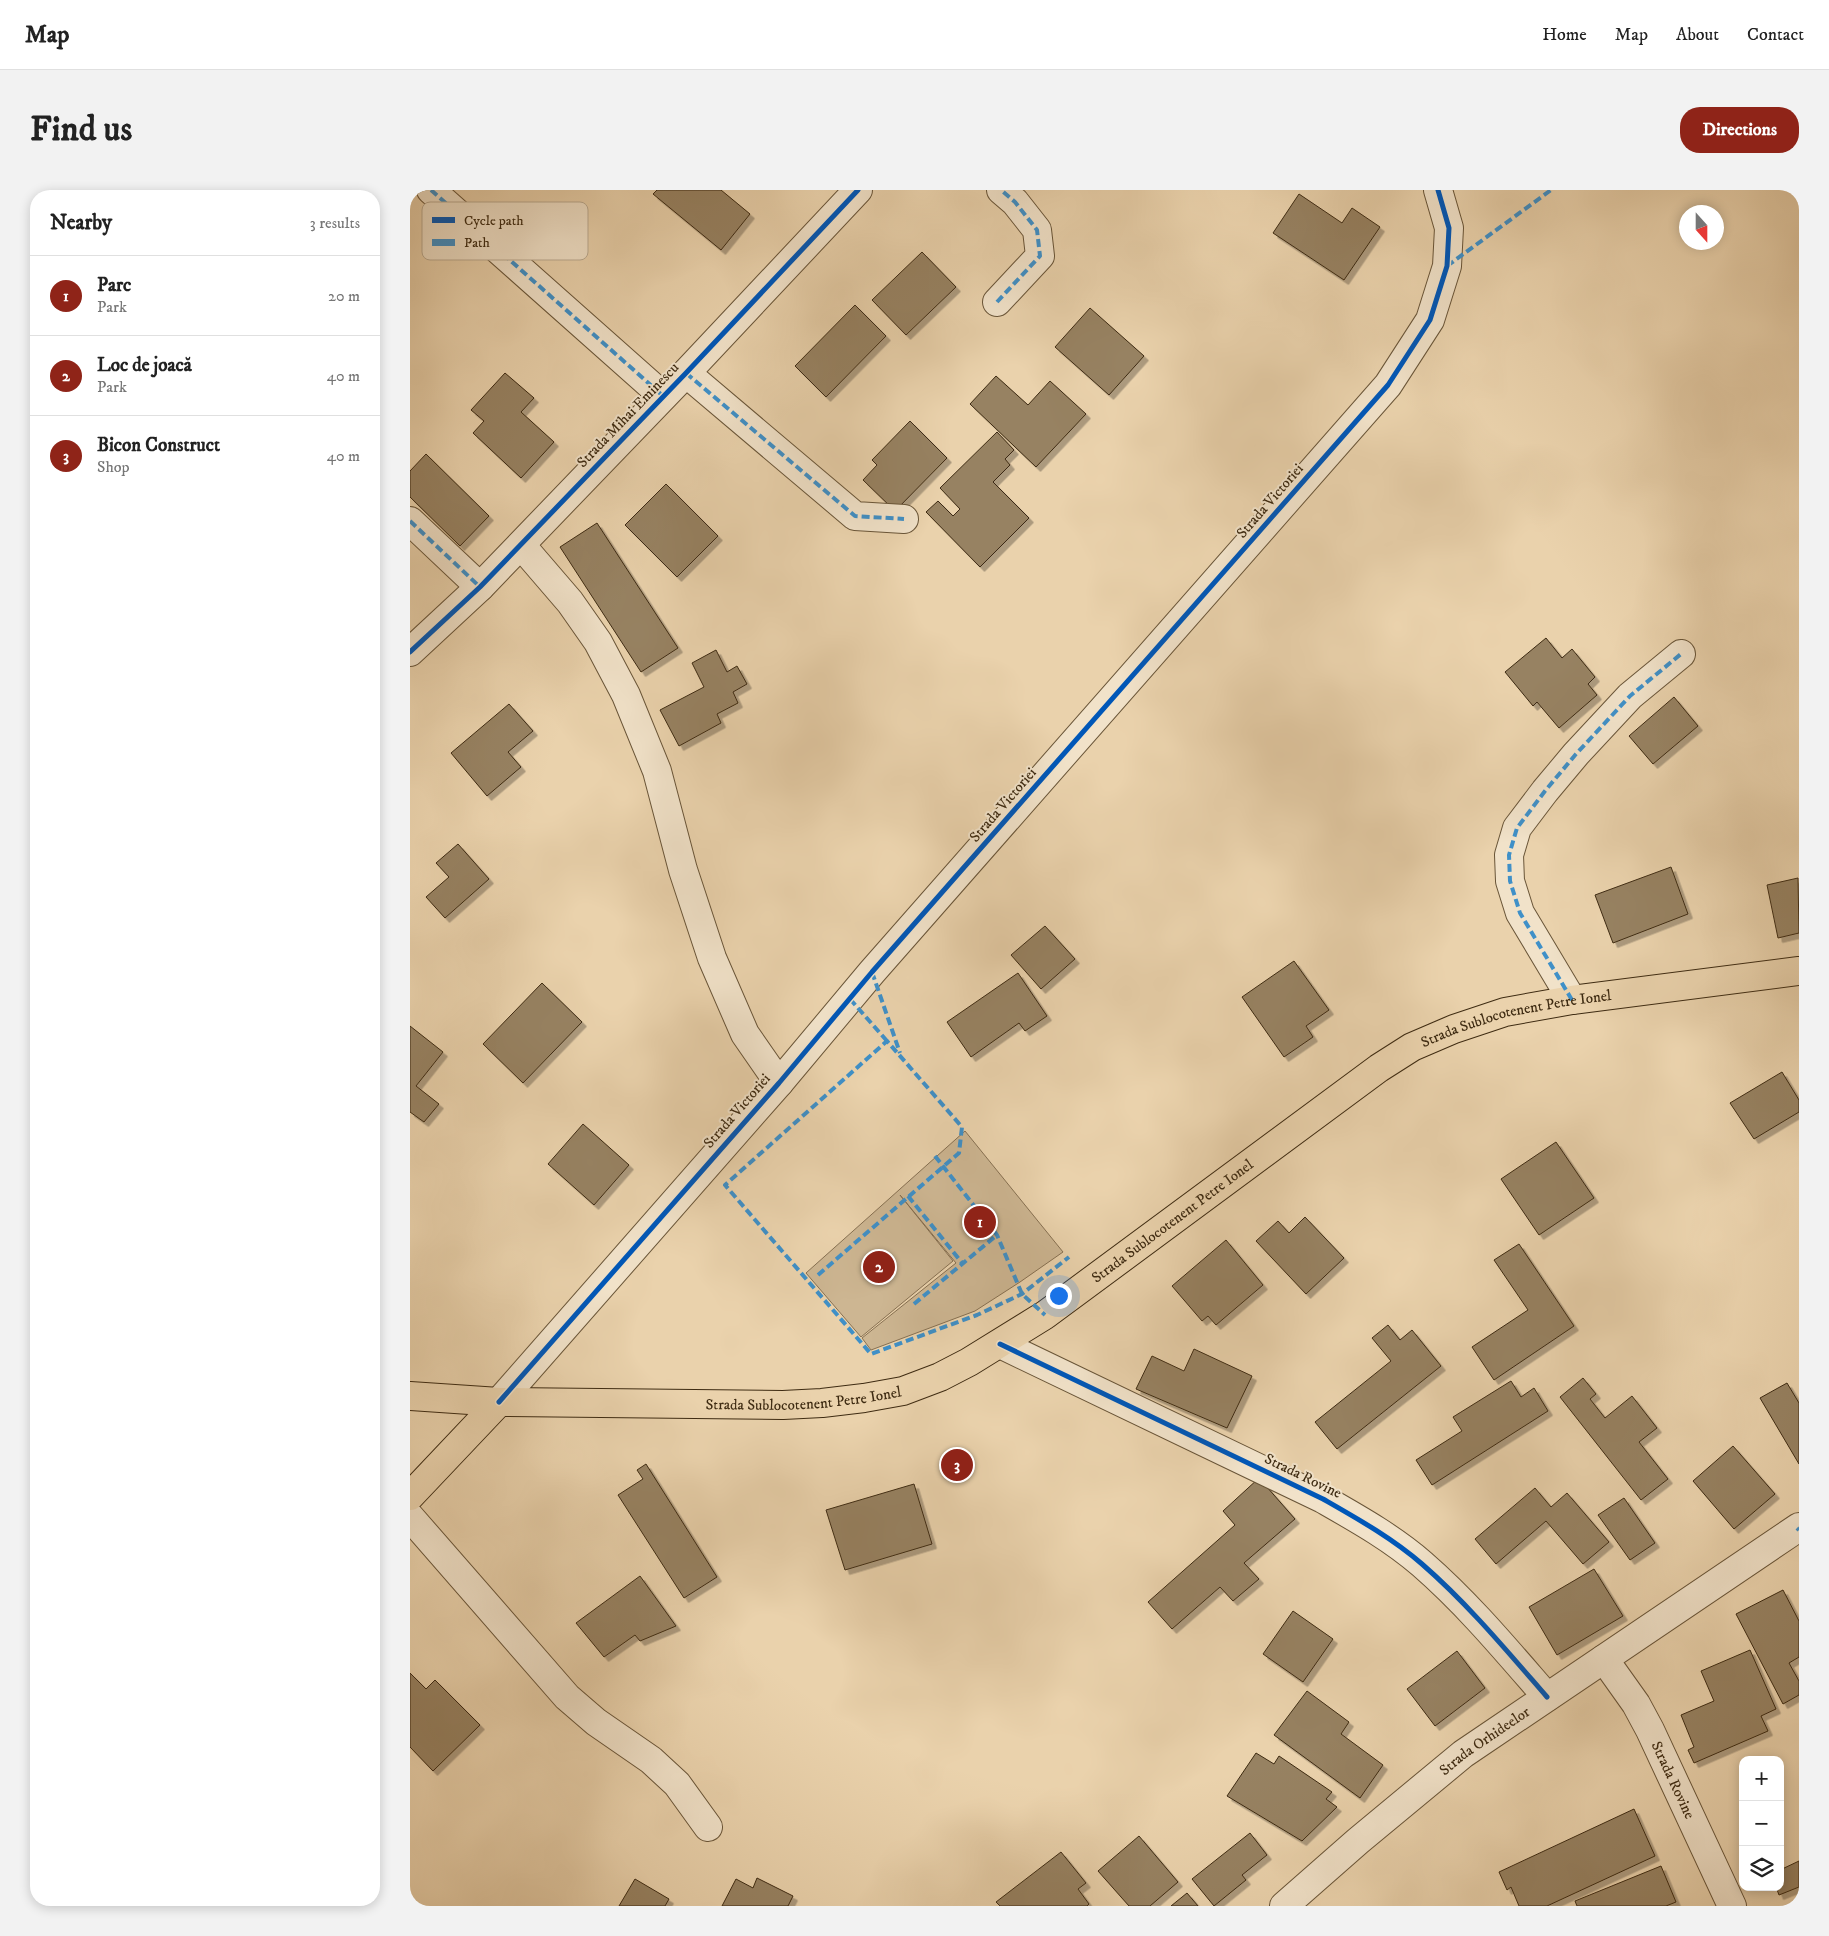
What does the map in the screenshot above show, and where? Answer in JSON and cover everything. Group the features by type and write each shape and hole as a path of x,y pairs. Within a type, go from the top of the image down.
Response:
{"main road":[{"name":"Strada Sublocotenent Petre Ionel","path":"410,1396 499,1402 637,1405 822,1404 904,1390 940,1377 1000,1344 1045,1315 1379,1068 1412,1047 1454,1029 1505,1012 1572,1000 1799,971"},
{"name":"Strada Victoriei","path":"410,1496 499,1402"}],"street":[{"path":"431,190 445,202"},
{"name":"Strada Mihai Eminescu","path":"410,652 480,587 521,545 858,190"},
{"path":"997,302 1040,256 1037,230 1015,202 1001,190"},
{"name":"Strada Victoriei","path":"499,1402 885,957 1388,385 1430,320 1447,266 1449,228 1438,190"},
{"path":"510,260 663,396"},
{"path":"686,373 855,516 904,519"},
{"path":"410,521 480,587"},
{"path":"521,545 570,602 598,642 626,695 657,771 683,870 712,958 745,1034 778,1082"},
{"path":"1572,1000 1520,913 1510,881 1509,855 1517,828 1576,754 1630,696 1681,654"},
{"name":"Strada Rovine","path":"1000,1344 1324,1500 1374,1528 1421,1563 1464,1603 1548,1697"},
{"path":"410,1517 567,1697 596,1722 651,1760 677,1784 708,1827"},
{"name":"Strada Orhideelor","path":"1284,1906 1415,1792 1463,1754 1798,1528"},
{"name":"Strada Rovine","path":"1604,1659 1636,1704 1650,1730 1732,1906"}],"shaded area":[{"path":"965,1131 1063,1252 975,1311 871,1350 862,1338 956,1263 900,1195 953,1261 861,1337 806,1273"}],"building":[{"path":"657,190 721,190 750,214 721,250 653,194"},
{"path":"1299,194 1342,223 1352,208 1380,227 1344,280 1273,233"},
{"path":"922,252 956,287 906,335 872,300"},
{"path":"855,305 886,336 826,397 795,366"},
{"path":"1090,308 1144,356 1109,395 1055,347"},
{"path":"505,373 534,398 521,412 554,442 521,478 473,433 484,421 471,410"},
{"path":"996,376 1028,405 1050,381 1086,414 1036,467 970,404"},
{"path":"910,421 947,458 895,511 863,480 877,465 872,460"},
{"path":"997,432 1014,450 1005,459 1010,465 993,482 1029,518 980,567 926,512 938,501 953,516 960,509 940,488"},
{"path":"426,454 489,516 460,546 410,497 410,471"},
{"path":"666,484 718,536 677,577 625,525"},
{"path":"597,523 678,648 641,672 560,547"},
{"path":"1546,638 1562,658 1572,649 1595,677 1588,684 1597,695 1559,728 1537,702 1533,706 1505,672"},
{"path":"716,650 727,672 737,666 747,684 733,692 738,703 717,714 721,723 679,746 660,710 704,687 692,663"},
{"path":"1674,697 1698,726 1653,764 1629,736"},
{"path":"509,704 533,731 508,752 521,767 487,796 451,753"},
{"path":"458,844 489,879 445,918 426,897 449,877 436,863"},
{"path":"1671,867 1688,914 1613,943 1595,895"},
{"path":"1798,878 1799,933 1778,938 1767,885"},
{"path":"1045,926 1075,959 1041,989 1011,955"},
{"path":"1294,961 1329,1010 1306,1026 1313,1037 1284,1057 1242,997"},
{"path":"1018,973 1047,1016 1025,1031 1019,1023 971,1057 947,1022"},
{"path":"542,983 582,1022 523,1083 483,1044"},
{"path":"410,1026 443,1052 416,1086 439,1104 424,1122 410,1112"},
{"path":"1782,1072 1799,1100 1799,1112 1754,1139 1730,1103"},
{"path":"583,1124 629,1165 594,1205 548,1164"},
{"path":"1556,1142 1594,1198 1539,1235 1501,1179"},
{"path":"1305,1217 1344,1258 1306,1294 1256,1241 1278,1221 1289,1233"},
{"path":"1226,1240 1263,1285 1216,1325 1208,1316 1202,1321 1172,1286"},
{"path":"1519,1244 1574,1326 1494,1380 1472,1347 1528,1310 1494,1260"},
{"path":"1388,1325 1400,1340 1412,1330 1441,1366 1337,1449 1315,1422 1391,1361 1372,1338"},
{"path":"1194,1349 1252,1376 1227,1428 1136,1389 1152,1356 1184,1371"},
{"path":"1583,1378 1596,1394 1590,1399 1605,1418 1632,1396 1657,1428 1639,1442 1668,1479 1641,1500 1560,1397"},
{"path":"1511,1381 1521,1397 1534,1388 1548,1411 1432,1485 1416,1460 1462,1431 1453,1417"},
{"path":"1787,1383 1799,1403 1799,1464 1760,1398"},
{"path":"1733,1446 1775,1494 1734,1529 1693,1481"},
{"path":"646,1464 717,1577 684,1598 618,1495 643,1479 637,1470"},
{"path":"1259,1478 1295,1519 1244,1563 1259,1579 1233,1601 1220,1587 1172,1629 1148,1602 1235,1525 1223,1511"},
{"path":"914,1484 932,1544 845,1570 826,1510"},
{"path":"1535,1488 1551,1507 1567,1493 1609,1542 1583,1564 1546,1521 1496,1564 1475,1539"},
{"path":"1624,1498 1655,1543 1630,1560 1598,1515"},
{"path":"1594,1569 1623,1616 1557,1655 1529,1607"},
{"path":"640,1576 676,1626 640,1641 635,1635 604,1657 576,1623"},
{"path":"1783,1590 1799,1621 1799,1657 1789,1663 1799,1681 1799,1695 1783,1704 1736,1614"},
{"path":"1293,1611 1333,1639 1303,1682 1263,1654"},
{"path":"1750,1650 1776,1709 1761,1716 1768,1731 1694,1763 1688,1750 1694,1747 1681,1715 1714,1701 1701,1671"},
{"path":"1457,1651 1485,1688 1435,1726 1407,1689"},
{"path":"410,1673 426,1689 435,1680 480,1725 433,1771 410,1747"},
{"path":"1307,1691 1349,1722 1341,1734 1383,1765 1360,1798 1274,1735"},
{"path":"1256,1753 1274,1764 1279,1756 1332,1792 1326,1799 1337,1807 1302,1841 1227,1796"},
{"path":"1634,1809 1655,1856 1547,1906 1519,1906 1511,1887 1507,1890 1499,1872"},
{"path":"1250,1833 1267,1855 1242,1875 1246,1880 1214,1906 1192,1879"},
{"path":"1139,1836 1178,1882 1150,1906 1129,1906 1098,1871"},
{"path":"1061,1852 1086,1883 1078,1889 1089,1904 1087,1906 1000,1906 996,1902"},
{"path":"1799,1861 1799,1887 1779,1895 1778,1891 1784,1891 1784,1868"},
{"path":"1661,1866 1676,1902 1666,1906 1577,1906 1575,1901"},
{"path":"757,1878 793,1896 788,1906 722,1906 736,1879 753,1888"},
{"path":"635,1879 669,1899 665,1906 619,1906"},
{"path":"1187,1893 1198,1906 1171,1906"}],"marked path":[{"path":"431,190 445,202"},
{"path":"997,302 1040,256 1037,230 1015,202 1001,190"},
{"path":"1447,266 1551,190"},
{"path":"510,260 663,396"},
{"path":"686,373 855,516 904,519"},
{"path":"410,521 480,587"},
{"path":"1572,1000 1520,913 1510,881 1509,855 1517,828 1576,754 1630,696 1681,654"},
{"path":"872,972 900,1053"},
{"path":"850,999 887,1041"},
{"path":"818,1275 959,1153 962,1127 887,1041 725,1185 871,1354 977,1315 1022,1294 1069,1257"},
{"path":"935,1156 997,1235 1022,1294 1045,1315"},
{"path":"908,1196 963,1264"},
{"path":"914,1304 997,1235"}],"cycle path":[{"path":"410,652 480,587 686,373 858,190"},
{"path":"499,1402 779,1083 872,972 1388,385 1430,320 1447,266 1449,228 1438,190"},
{"path":"1000,1344 1323,1499 1374,1529 1411,1555 1439,1579 1487,1628 1547,1697"}],"place":[{"name":"Parc","path":"980,1222"},
{"name":"Loc de joacă","path":"879,1267"},
{"name":"Bicon Construct","path":"957,1465"}]}
